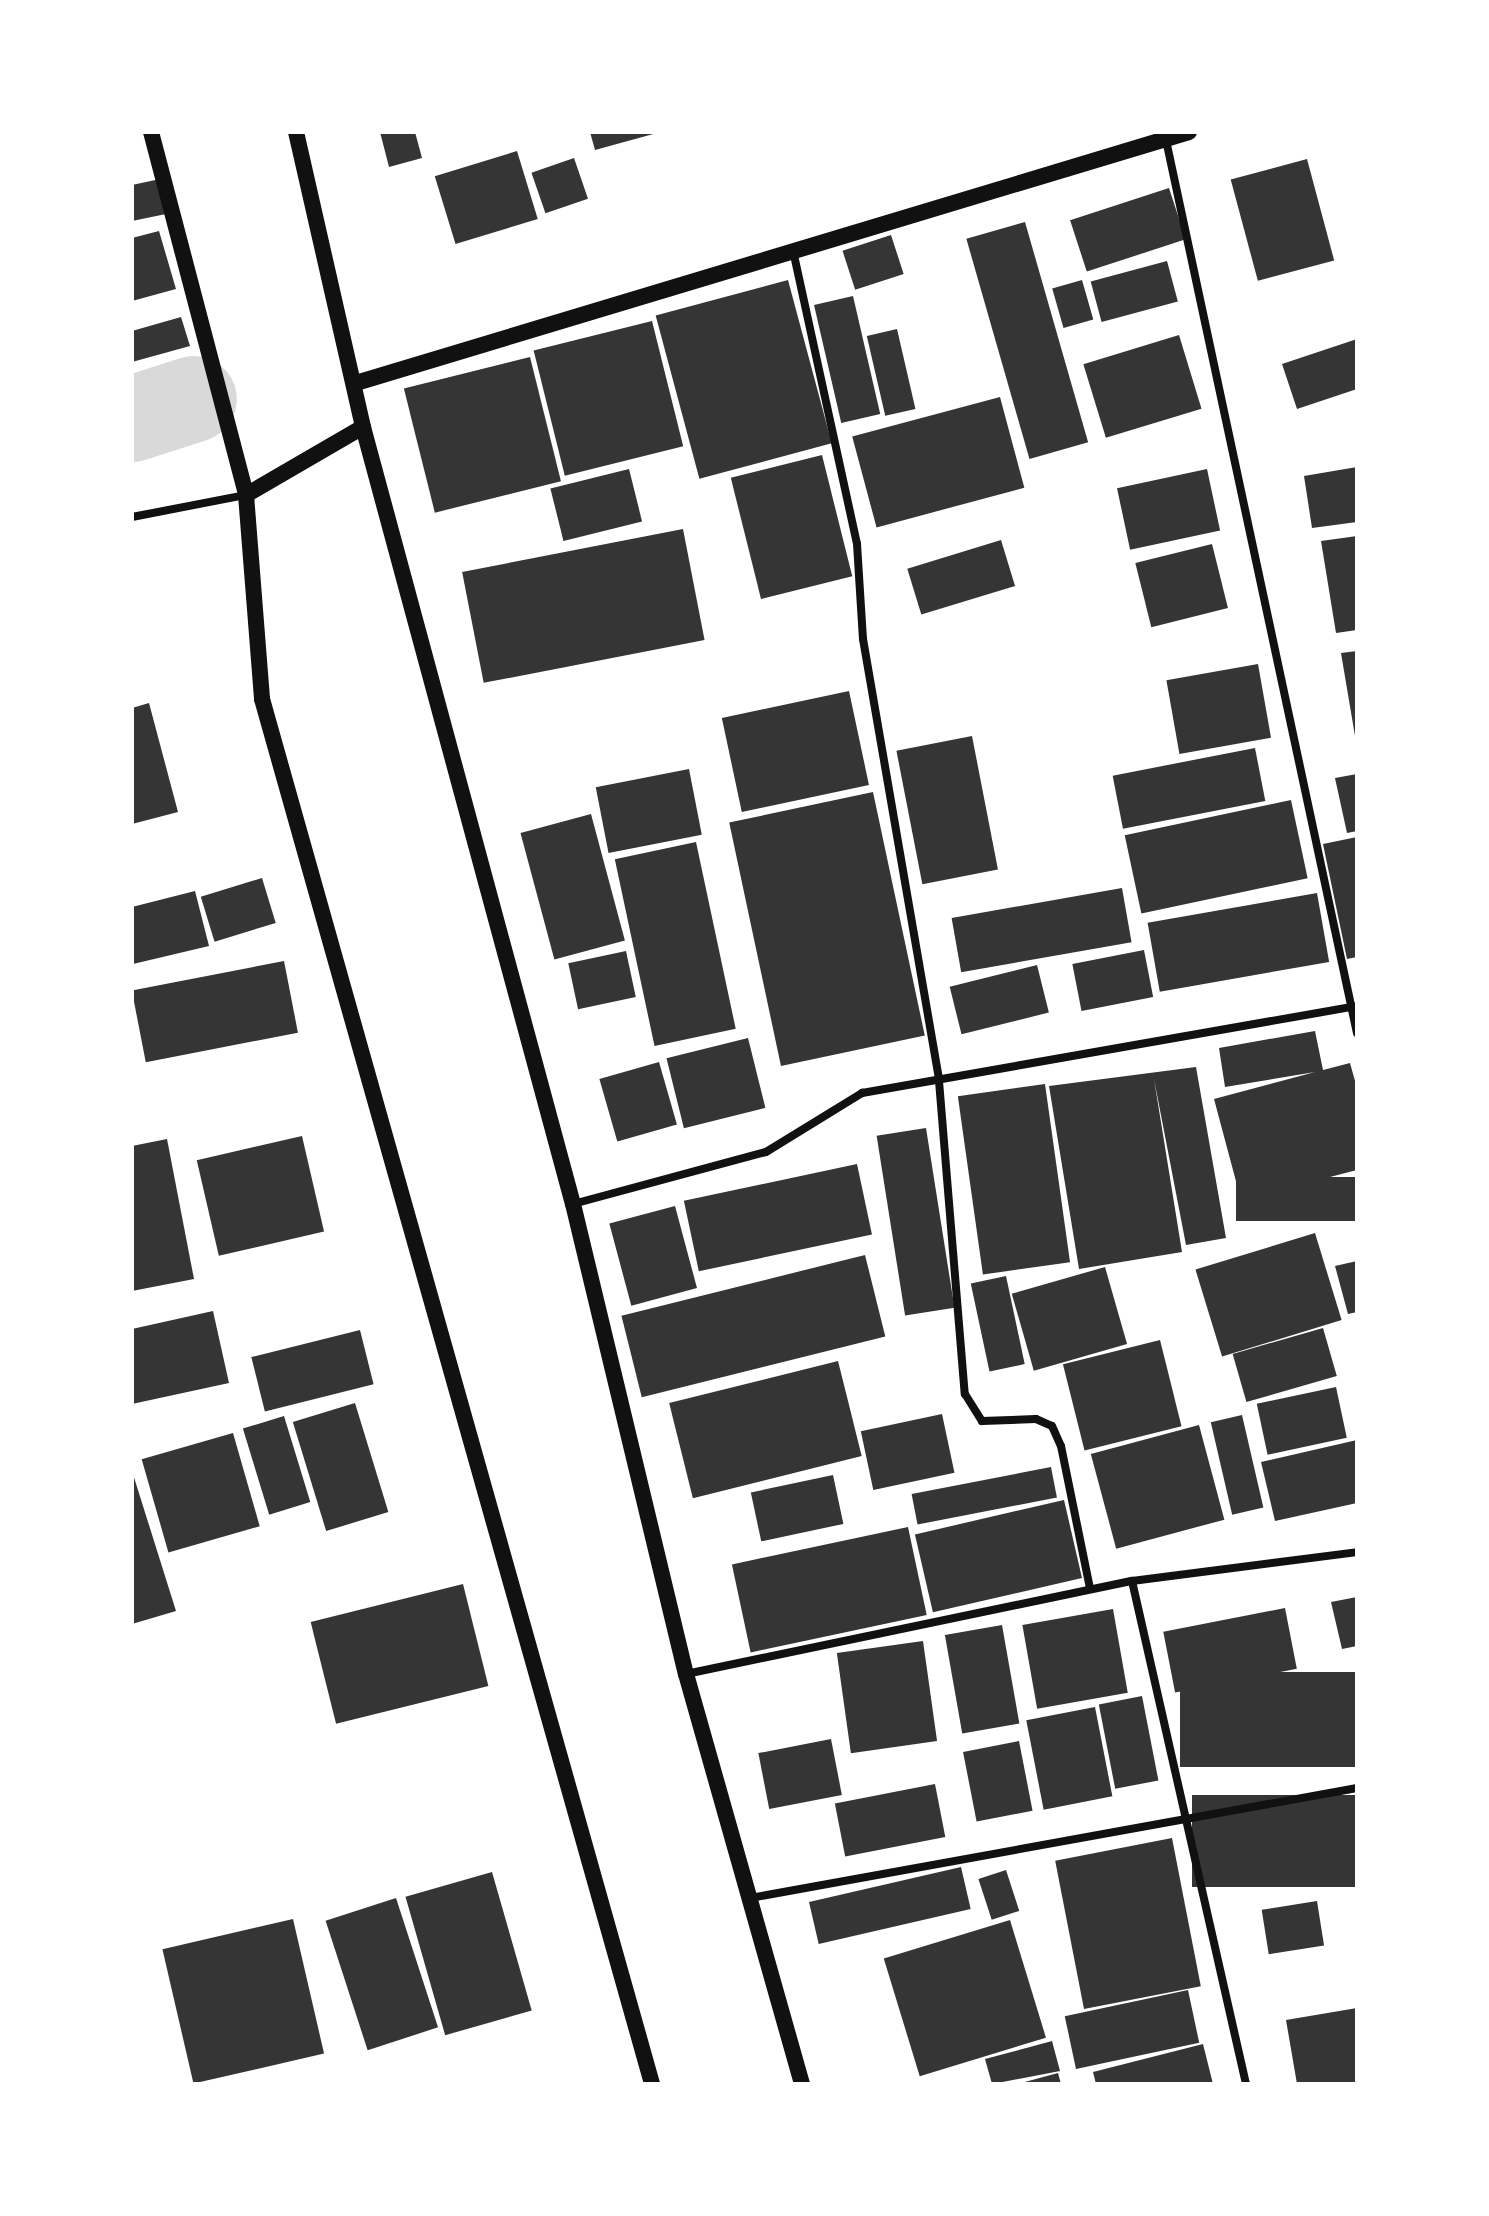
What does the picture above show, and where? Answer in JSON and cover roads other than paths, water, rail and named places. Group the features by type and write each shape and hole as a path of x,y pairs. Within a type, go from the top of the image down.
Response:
{"main road":[{"path":"151,132 246,495 262,699 652,2084"},
{"path":"296,132 356,383 363,427 573,1204 686,1674 802,2084"},
{"path":"356,383 794,255 1189,132"},
{"path":"246,495 363,427"}],"street":[{"path":"1166,140 1357,1033"},
{"path":"794,255 857,544 863,639 939,1081 965,1394 982,1421 1036,1419 1052,1426 1061,1446 1090,1589"},
{"path":"132,517 246,495"},
{"path":"573,1204 766,1152 862,1093 1353,1007"},
{"path":"686,1674 1132,1581 1357,1552"},
{"path":"1132,1581 1246,2084"},
{"path":"750,1898 1357,1788"}],"waterway":[{"path":"132,419 194,399"}]}
